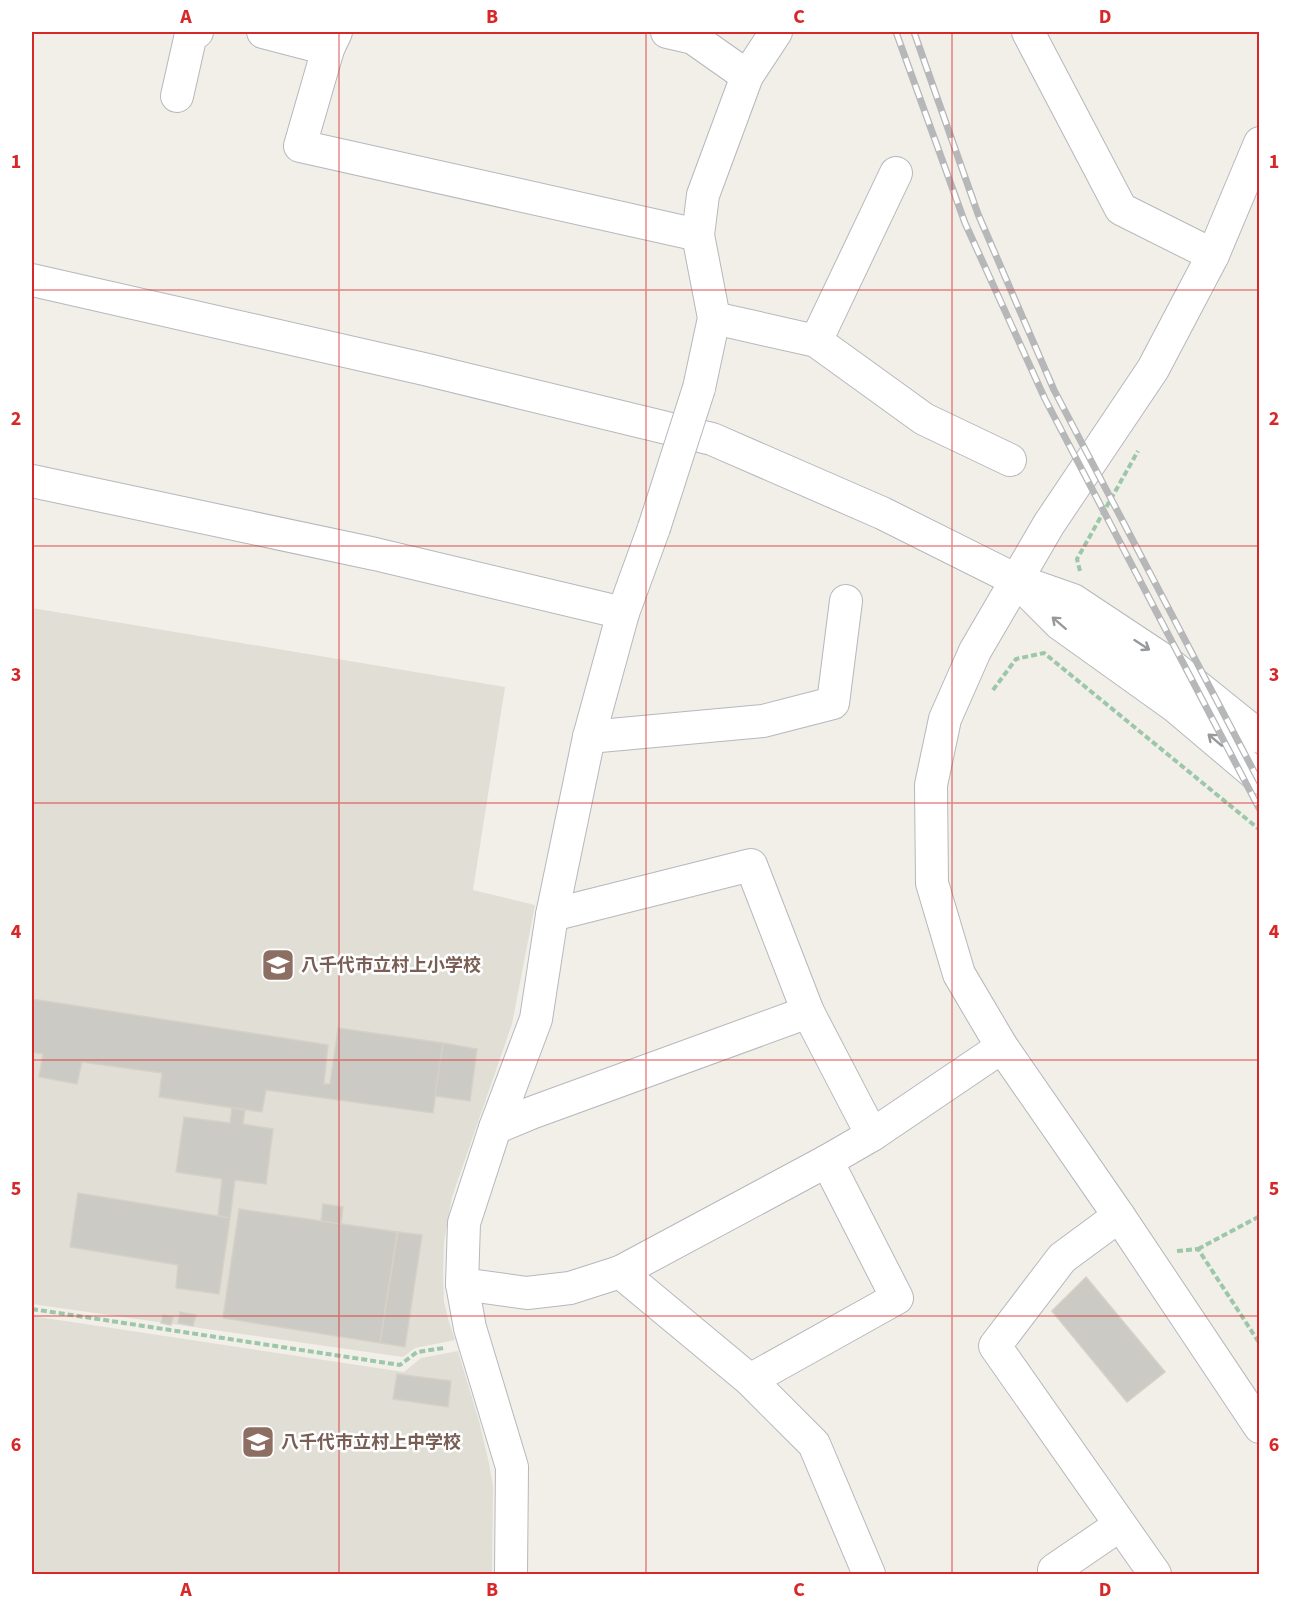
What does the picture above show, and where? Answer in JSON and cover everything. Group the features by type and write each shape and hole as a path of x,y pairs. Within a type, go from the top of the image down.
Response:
{"street":[{"path":"177,96 191,34 197,32"},
{"path":"263,32 332,40 300,146 698,234"},
{"path":"670,32 693,38 747,76"},
{"path":"511,1575 512,1467 470,1328 462,1284 464,1223 495,1128 536,1019 552,915 589,737 623,613 654,528 699,388 714,318 698,234 702,195 747,76 776,32"},
{"path":"1028,32 1122,209 1213,255"},
{"path":"1260,143 1213,255 1153,369 1049,524 975,651 945,719 931,786 932,883 959,974 1002,1047 1119,1216 1260,1427"},
{"path":"816,341 896,173"},
{"path":"32,280 424,369 712,439 882,513 1016,580 1073,600 1168,663 1260,737"},
{"path":"714,318 816,341 924,418 1010,460"},
{"path":"32,481 375,554 623,613"},
{"path":"1016,580 1060,624 1176,707 1260,778"},
{"path":"589,737 763,720 833,703 846,601"},
{"path":"552,915 751,865 808,1012 872,1135"},
{"path":"495,1128 808,1012"},
{"path":"462,1284 527,1293 570,1288 620,1272 872,1135 1002,1047"},
{"path":"750,1380 897,1298 827,1161"},
{"path":"1119,1216 1062,1258 995,1346 1155,1575"},
{"path":"620,1272 750,1380 814,1444 869,1575"},
{"path":"1055,1575 1054,1570 1120,1525"}],"path":[{"path":"1082,582 1077,559 1139,448"},
{"path":"991,692 1016,659 1044,653 1260,830"},
{"path":"1173,1251 1198,1249 1260,1215"},
{"path":"1198,1249 1260,1344"},
{"path":"32,1309 400,1365 417,1352 474,1342"}],"shaded area":[{"name":"八千代市立村上小学校","path":"32,608 505,687 473,890 535,905 512,1024 452,1197 444,1242 443,1276 444,1302 455,1340 415,1348 403,1357 32,1304"},
{"name":"八千代市立村上中学校","path":"32,1316 404,1372 421,1358 458,1351 479,1421 493,1486 492,1574 32,1574"}],"building":[{"path":"32,999 328,1045 324,1084 330,1084 338,1028 443,1043 433,1113 266,1090 262,1112 159,1097 162,1073 82,1062 77,1084 39,1077 43,1054 32,1052"},
{"path":"443,1043 477,1049 470,1101 435,1096"},
{"path":"232,1108 245,1110 243,1124 273,1129 266,1184 235,1180 230,1218 218,1216 222,1179 176,1172 184,1117 230,1123"},
{"path":"78,1193 230,1218 219,1294 176,1288 178,1265 70,1247"},
{"path":"323,1204 343,1207 341,1224 321,1221"},
{"path":"239,1209 397,1232 380,1343 223,1318"},
{"path":"398,1232 422,1235 405,1347 380,1343"},
{"path":"1086,1277 1165,1372 1127,1402 1052,1311"},
{"path":"180,1312 196,1315 193,1326 178,1323"},
{"path":"163,1315 173,1317 171,1325 161,1323"},
{"path":"397,1374 451,1381 448,1407 393,1399"}],"railway":[{"path":"896,32 965,223 1045,399 1260,810"},
{"path":"914,32 978,214 1054,390 1260,783"}],"place":[{"name":"八千代市立村上小学校","path":"278,965"},
{"name":"八千代市立村上中学校","path":"258,1442"}]}
